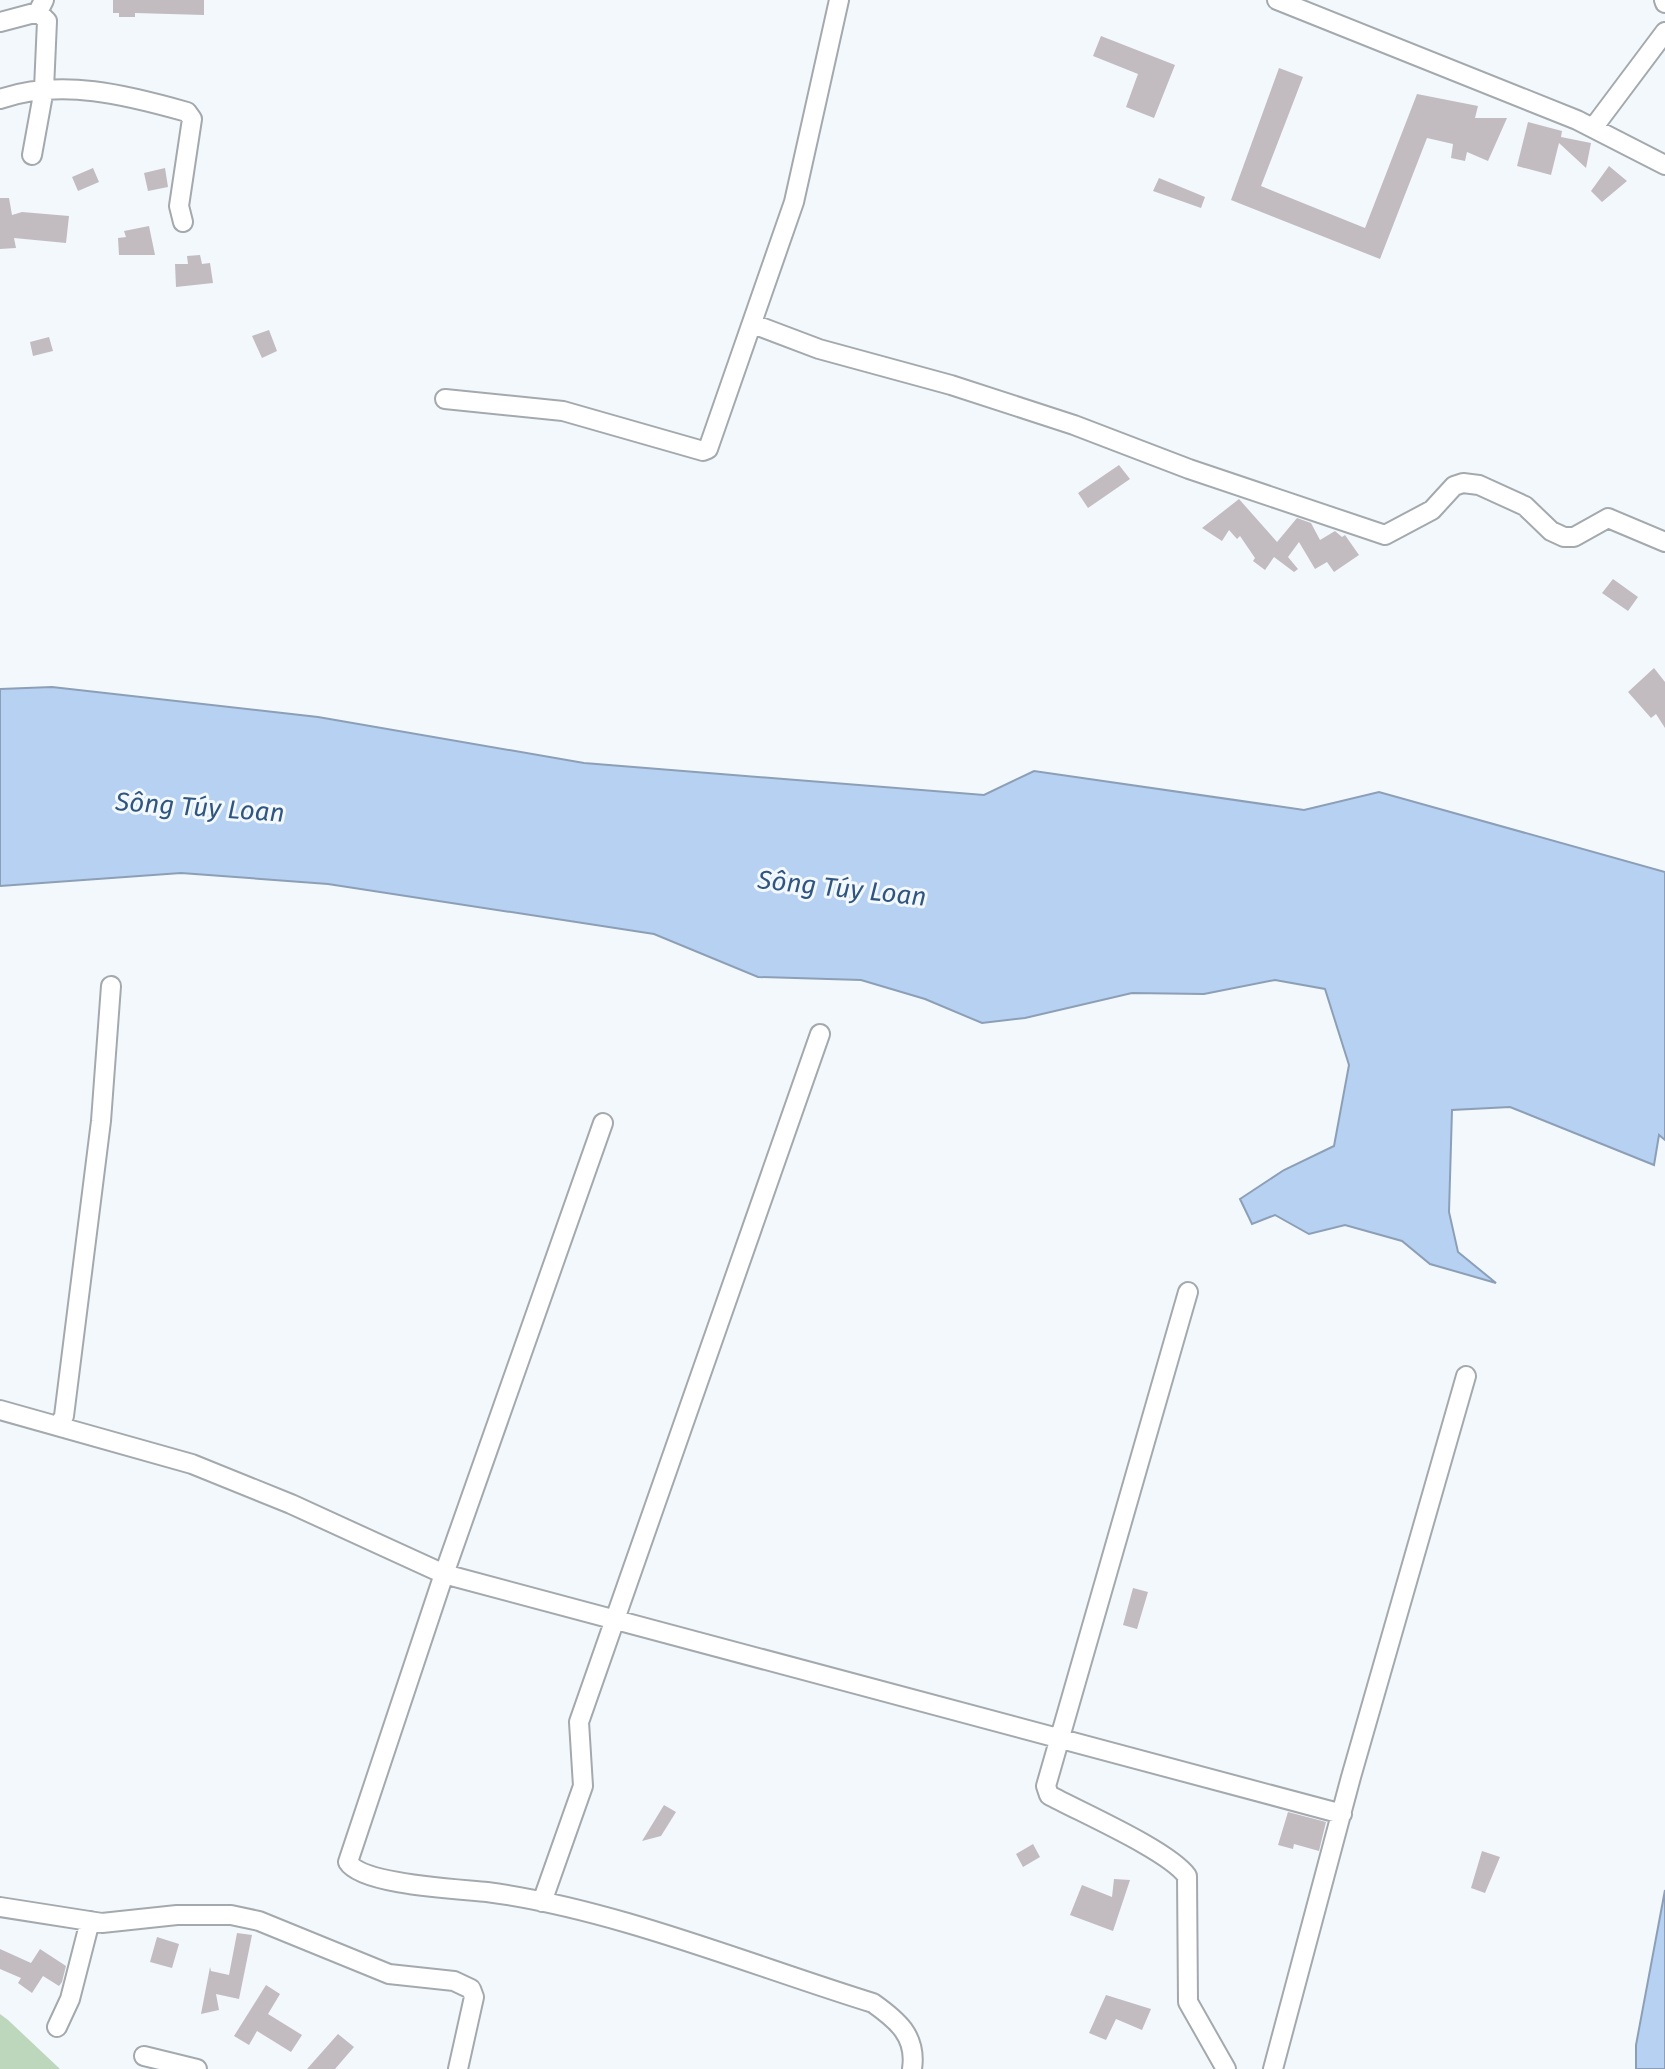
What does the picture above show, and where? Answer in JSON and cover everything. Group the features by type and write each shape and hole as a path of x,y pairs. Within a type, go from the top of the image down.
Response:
{"street":[{"path":"445,399 563,411 703,451 711,445 794,202 839,0"},
{"path":"1277,0 1593,128 1665,165"},
{"path":"0,22 41,6 47,21 44,89 32,155"},
{"path":"1593,128 1665,32"},
{"path":"0,99 44,89 133,96 191,115 179,206 183,222"},
{"path":"753,324 819,349 951,385 1074,425 1385,535 1432,510 1454,486 1463,483 1479,485 1525,506 1551,531 1564,537 1574,537 1608,518 1665,542"},
{"path":"59,1426 64,1416 99,1137 111,986"},
{"path":"542,1902 583,1786 579,1722 820,1034"},
{"path":"603,1123 444,1574 347,1858 349,1866 358,1872 400,1882 542,1902 654,1933 873,2003 901,2023 914,2057 912,2069"},
{"path":"1188,1292 1057,1739 1046,1786 1049,1795 1077,1807 1143,1845 1187,1876 1184,1918 1188,2002 1226,2069"},
{"path":"1273,2069 1466,1376"},
{"path":"0,1410 192,1464 291,1504 444,1574 613,1622 1342,1814"},
{"path":"0,1907 90,1921 231,1915 259,1921 389,1974 463,1984 474,1997 458,2069"},
{"path":"57,2027 70,1999 90,1921"},
{"path":"144,2056 197,2069"}],"green space":[{"path":"0,2014 8,2020 60,2069 0,2069"}],"water":[{"name":"Sông Túy Loan","path":"52,687 318,717 584,763 984,795 1034,771 1304,810 1379,792 1665,872 1665,1140 1659,1135 1654,1165 1510,1107 1452,1110 1449,1212 1458,1252 1496,1283 1430,1264 1402,1241 1345,1225 1309,1234 1275,1215 1252,1224 1240,1199 1284,1170 1334,1146 1349,1065 1325,989 1275,980 1204,994 1132,993 1025,1018 982,1023 925,999 861,980 758,977 654,934 328,884 181,873 0,886 0,689"},
{"path":"1665,1890 1665,2069 1636,2069 1636,2045"}],"building":[{"path":"113,0 204,0 204,15 135,13 135,17 119,17 119,13 113,13"},
{"path":"1101,36 1175,65 1154,118 1126,107 1138,74 1093,56"},
{"path":"1279,68 1303,77 1261,186 1365,228 1417,94 1478,106 1475,118 1507,118 1488,161 1467,152 1465,161 1451,158 1453,144 1427,138 1380,259 1231,200"},
{"path":"1528,122 1562,131 1561,137 1591,143 1586,168 1559,143 1551,175 1517,166"},
{"path":"1609,166 1627,181 1602,202 1591,191"},
{"path":"93,168 99,182 78,191 72,177"},
{"path":"165,168 168,187 148,191 144,173"},
{"path":"1159,178 1205,197 1201,208 1153,191"},
{"path":"0,198 9,198 12,215 22,212 69,216 66,243 14,238 16,248 0,249"},
{"path":"149,226 155,255 119,255 118,238 126,237 124,231"},
{"path":"200,255 202,264 210,263 213,283 176,287 175,264 188,264 187,256"},
{"path":"269,330 277,351 262,358 252,336"},
{"path":"49,337 53,351 33,356 30,342"},
{"path":"1119,465 1130,479 1088,508 1078,493"},
{"path":"1239,499 1277,542 1297,518 1311,523 1320,540 1335,531 1342,537 1345,535 1359,555 1334,572 1327,562 1315,569 1299,542 1288,557 1298,569 1294,572 1274,557 1265,570 1253,561 1255,558 1240,536 1237,539 1229,530 1222,541 1202,528"},
{"path":"1613,579 1638,597 1628,611 1602,593"},
{"path":"1654,668 1665,682 1665,728 1656,714 1651,718 1628,692"},
{"path":"1133,1588 1148,1592 1137,1629 1123,1625"},
{"path":"664,1805 676,1812 661,1836 642,1841"},
{"path":"1288,1812 1326,1822 1319,1851 1294,1844 1293,1849 1278,1845"},
{"path":"1033,1844 1040,1857 1023,1867 1016,1854"},
{"path":"1482,1851 1500,1857 1485,1893 1471,1888"},
{"path":"1114,1879 1130,1880 1113,1931 1070,1915 1082,1885 1112,1897"},
{"path":"237,1933 252,1935 239,1999 216,1994 219,2010 201,2014 210,1967 211,1971 229,1975"},
{"path":"157,1937 179,1944 172,1968 150,1962"},
{"path":"0,1949 31,1963 40,1949 66,1966 62,1982 59,1986 43,1976 32,1993 18,1983 21,1978 0,1969"},
{"path":"266,1985 280,1994 268,2014 302,2035 291,2052 257,2031 249,2045 234,2036"},
{"path":"1106,1995 1151,2009 1142,2030 1116,2019 1106,2040 1089,2033"},
{"path":"338,2034 354,2047 335,2069 307,2069"}]}
